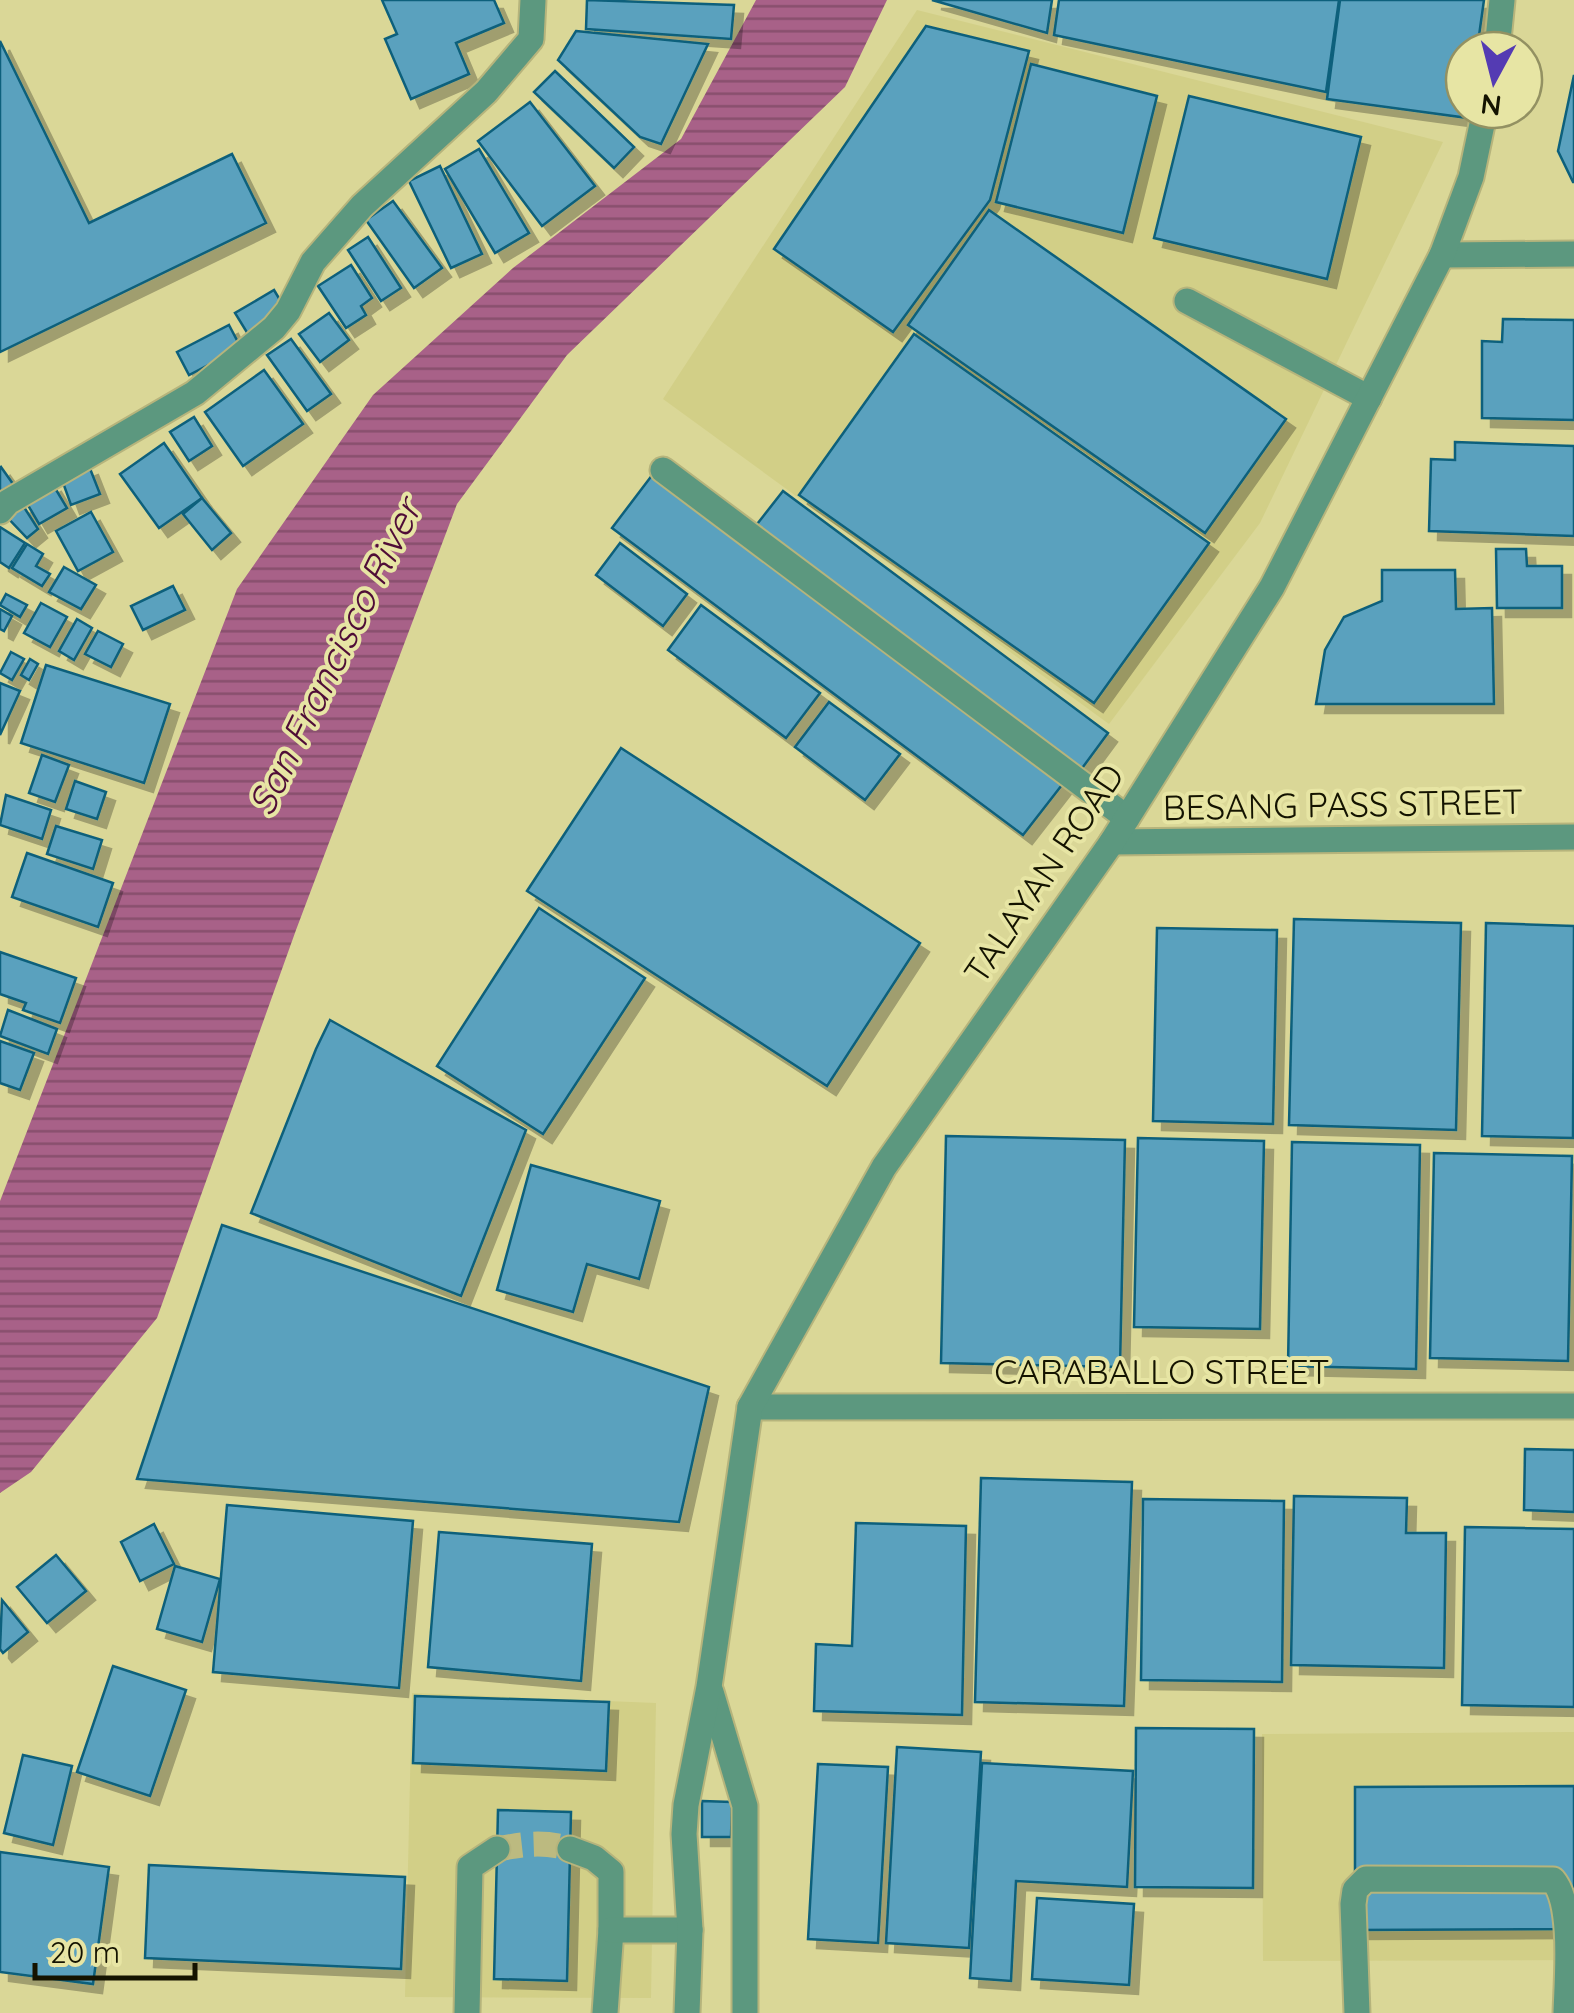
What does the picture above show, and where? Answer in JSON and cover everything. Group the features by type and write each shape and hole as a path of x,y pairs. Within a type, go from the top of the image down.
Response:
{"street":[{"path":"0,511 8,502 195,393 274,328 314,262 362,206 486,92 531,39 533,0"},
{"path":"1499,30 1502,0"},
{"name":"TALAYAN ROAD","path":"687,2013 690,1930 686,1805 709,1687 750,1407 884,1167 1112,842 1272,586 1442,255 1471,177 1481,130"},
{"path":"1442,255 1574,254"},
{"path":"1187,300 1369,398"},
{"path":"663,470 1127,818"},
{"name":"BESANG PASS STREET","path":"1112,842 1574,836"},
{"name":"CARABALLO STREET","path":"750,1407 1574,1406"},
{"name":"TALAYAN ROAD","path":"709,1687 745,1806 746,2013"},
{"path":"467,2013 470,1866 497,1849"},
{"path":"570,1849 594,1858 611,1872 604,2013"},
{"path":"1357,2013 1352,1904 1355,1890 1366,1879 1553,1880 1562,1889 1567,1909 1566,2013"},
{"path":"611,1930 690,1930"}],"shaded area":[{"path":"917,10 1443,142 1260,523 1109,724 663,399"},
{"path":"412,1693 656,1703 651,1998 405,1997"},
{"path":"1574,1732 1574,1960 1263,1961 1262,1734"}],"water":[{"name":"San Francisco River","path":"756,0 887,0 845,87 567,355 457,504 296,930 157,1318 31,1472 0,1493 0,1201 237,589 373,395 513,268 681,139"}],"building":[{"path":"382,0 494,0 504,23 456,43 469,74 411,99 385,39 397,34"},
{"path":"587,0 734,5 731,39 586,29"},
{"path":"932,0 1052,0 1047,33"},
{"path":"1059,0 1339,0 1326,92 1054,35"},
{"path":"1340,0 1484,0 1480,30 1444,30 1444,115 1327,99"},
{"path":"926,26 1029,51 990,200 893,332 774,249"},
{"path":"576,31 708,44 661,144 640,137 558,60"},
{"path":"0,41 89,223 232,154 266,223 0,352"},
{"path":"1031,64 1157,96 1123,233 996,202"},
{"path":"555,71 634,147 614,168 534,92"},
{"path":"1574,75 1574,182 1573,182 1558,151"},
{"path":"1189,96 1361,137 1327,279 1154,238"},
{"path":"530,102 595,186 542,226 478,141"},
{"path":"479,149 529,233 495,253 445,169"},
{"path":"440,166 482,254 451,268 409,181"},
{"path":"393,201 442,268 414,288 366,220"},
{"path":"989,210 1286,419 1205,533 908,325"},
{"path":"368,237 401,288 381,301 348,250"},
{"path":"351,265 372,298 361,306 366,315 346,328 318,286"},
{"path":"274,290 280,300 251,339 235,313"},
{"path":"329,313 349,340 320,362 299,334"},
{"path":"1503,319 1574,320 1574,420 1482,418 1482,341 1502,342"},
{"path":"229,325 241,348 189,375 177,352"},
{"path":"914,334 1209,543 1094,703 799,495"},
{"path":"291,339 331,394 307,411 267,355"},
{"path":"264,370 303,424 243,466 205,412"},
{"path":"194,417 212,446 189,461 170,432"},
{"path":"1455,442 1574,446 1574,536 1429,531 1431,459 1455,460"},
{"path":"164,443 202,498 159,528 120,474"},
{"path":"89,466 100,494 71,505 61,477"},
{"path":"0,468 13,484 0,492"},
{"path":"653,474 1065,781 1023,835 612,528"},
{"path":"52,483 67,508 39,524 25,500"},
{"path":"783,491 1108,733 1080,771 754,528"},
{"path":"202,498 231,533 212,550 183,514"},
{"path":"22,504 38,529 27,538 5,515"},
{"path":"91,512 113,552 78,571 56,531"},
{"path":"0,527 25,543 9,568 0,562"},
{"path":"620,543 687,594 663,626 596,575"},
{"path":"27,544 43,554 36,566 50,574 42,586 12,568"},
{"path":"1496,549 1526,549 1527,566 1562,566 1562,608 1497,608"},
{"path":"64,567 96,585 81,609 49,592"},
{"path":"1382,570 1455,570 1456,609 1492,608 1494,704 1316,704 1325,650 1344,617 1382,601"},
{"path":"173,586 185,610 143,630 131,606"},
{"path":"6,594 27,605 20,617 0,605"},
{"path":"41,603 67,617 50,647 24,633"},
{"path":"701,605 820,693 786,738 668,650"},
{"path":"0,609 12,616 4,631 0,629"},
{"path":"77,619 92,628 74,660 59,651"},
{"path":"98,631 123,644 111,667 85,654"},
{"path":"11,652 24,659 12,680 0,673"},
{"path":"30,659 38,664 29,680 21,675"},
{"path":"46,665 170,704 144,783 21,743"},
{"path":"0,683 20,691 0,735"},
{"path":"829,702 900,754 865,800 795,747"},
{"path":"621,748 920,943 827,1086 527,891"},
{"path":"42,755 69,765 55,802 29,793"},
{"path":"75,781 106,792 97,819 66,809"},
{"path":"6,795 51,810 42,839 0,825"},
{"path":"56,826 102,840 93,869 47,854"},
{"path":"27,853 113,883 98,927 12,897"},
{"path":"539,908 645,978 543,1134 437,1066"},
{"path":"1294,919 1461,923 1456,1130 1289,1125"},
{"path":"1486,923 1574,926 1573,1138 1482,1136"},
{"path":"1157,928 1277,930 1273,1124 1153,1121"},
{"path":"0,952 76,978 60,1023 23,1010 26,1003 0,994"},
{"path":"8,1010 57,1029 48,1054 0,1036"},
{"path":"330,1020 526,1130 461,1296 251,1213"},
{"path":"0,1041 34,1053 20,1090 0,1083"},
{"path":"946,1136 1125,1140 1120,1367 941,1363"},
{"path":"1138,1138 1264,1141 1260,1329 1134,1327"},
{"path":"1292,1142 1420,1145 1416,1369 1288,1366"},
{"path":"1434,1153 1572,1156 1568,1361 1430,1358"},
{"path":"531,1165 660,1201 639,1279 587,1264 573,1312 497,1290"},
{"path":"222,1225 709,1387 679,1522 137,1479"},
{"path":"1525,1449 1574,1450 1574,1512 1524,1510"},
{"path":"981,1478 1132,1482 1124,1706 975,1702"},
{"path":"1294,1496 1407,1498 1406,1533 1446,1533 1444,1668 1291,1665"},
{"path":"1143,1499 1284,1501 1282,1682 1141,1680"},
{"path":"227,1505 413,1521 399,1688 213,1672"},
{"path":"856,1523 966,1526 962,1715 814,1711 816,1644 852,1646"},
{"path":"154,1524 174,1564 140,1581 121,1542"},
{"path":"1465,1527 1574,1529 1574,1707 1462,1705"},
{"path":"439,1532 592,1544 581,1681 428,1667"},
{"path":"56,1555 86,1591 47,1623 17,1587"},
{"path":"175,1566 220,1579 202,1642 157,1629"},
{"path":"2,1600 28,1632 3,1653 0,1649"},
{"path":"113,1666 186,1690 150,1796 77,1772"},
{"path":"415,1696 609,1702 606,1771 413,1763"},
{"path":"1136,1728 1254,1729 1253,1888 1135,1887"},
{"path":"897,1747 981,1752 969,1948 886,1943"},
{"path":"23,1755 72,1766 53,1845 4,1833"},
{"path":"982,1763 1133,1771 1127,1887 1016,1881 1011,1981 970,1978"},
{"path":"818,1764 888,1767 878,1943 808,1939"},
{"path":"1574,1786 1574,1929 1355,1930 1355,1787"},
{"path":"702,1801 732,1802 731,1837 702,1837"},
{"path":"498,1810 571,1812 567,1981 494,1979"},
{"path":"0,1852 109,1867 93,1984 0,1972"},
{"path":"149,1865 405,1877 401,1969 145,1958"},
{"path":"1037,1898 1134,1904 1129,1985 1032,1979"}],"tunnel":[{"path":"497,1849 534,1844 570,1849"}]}
